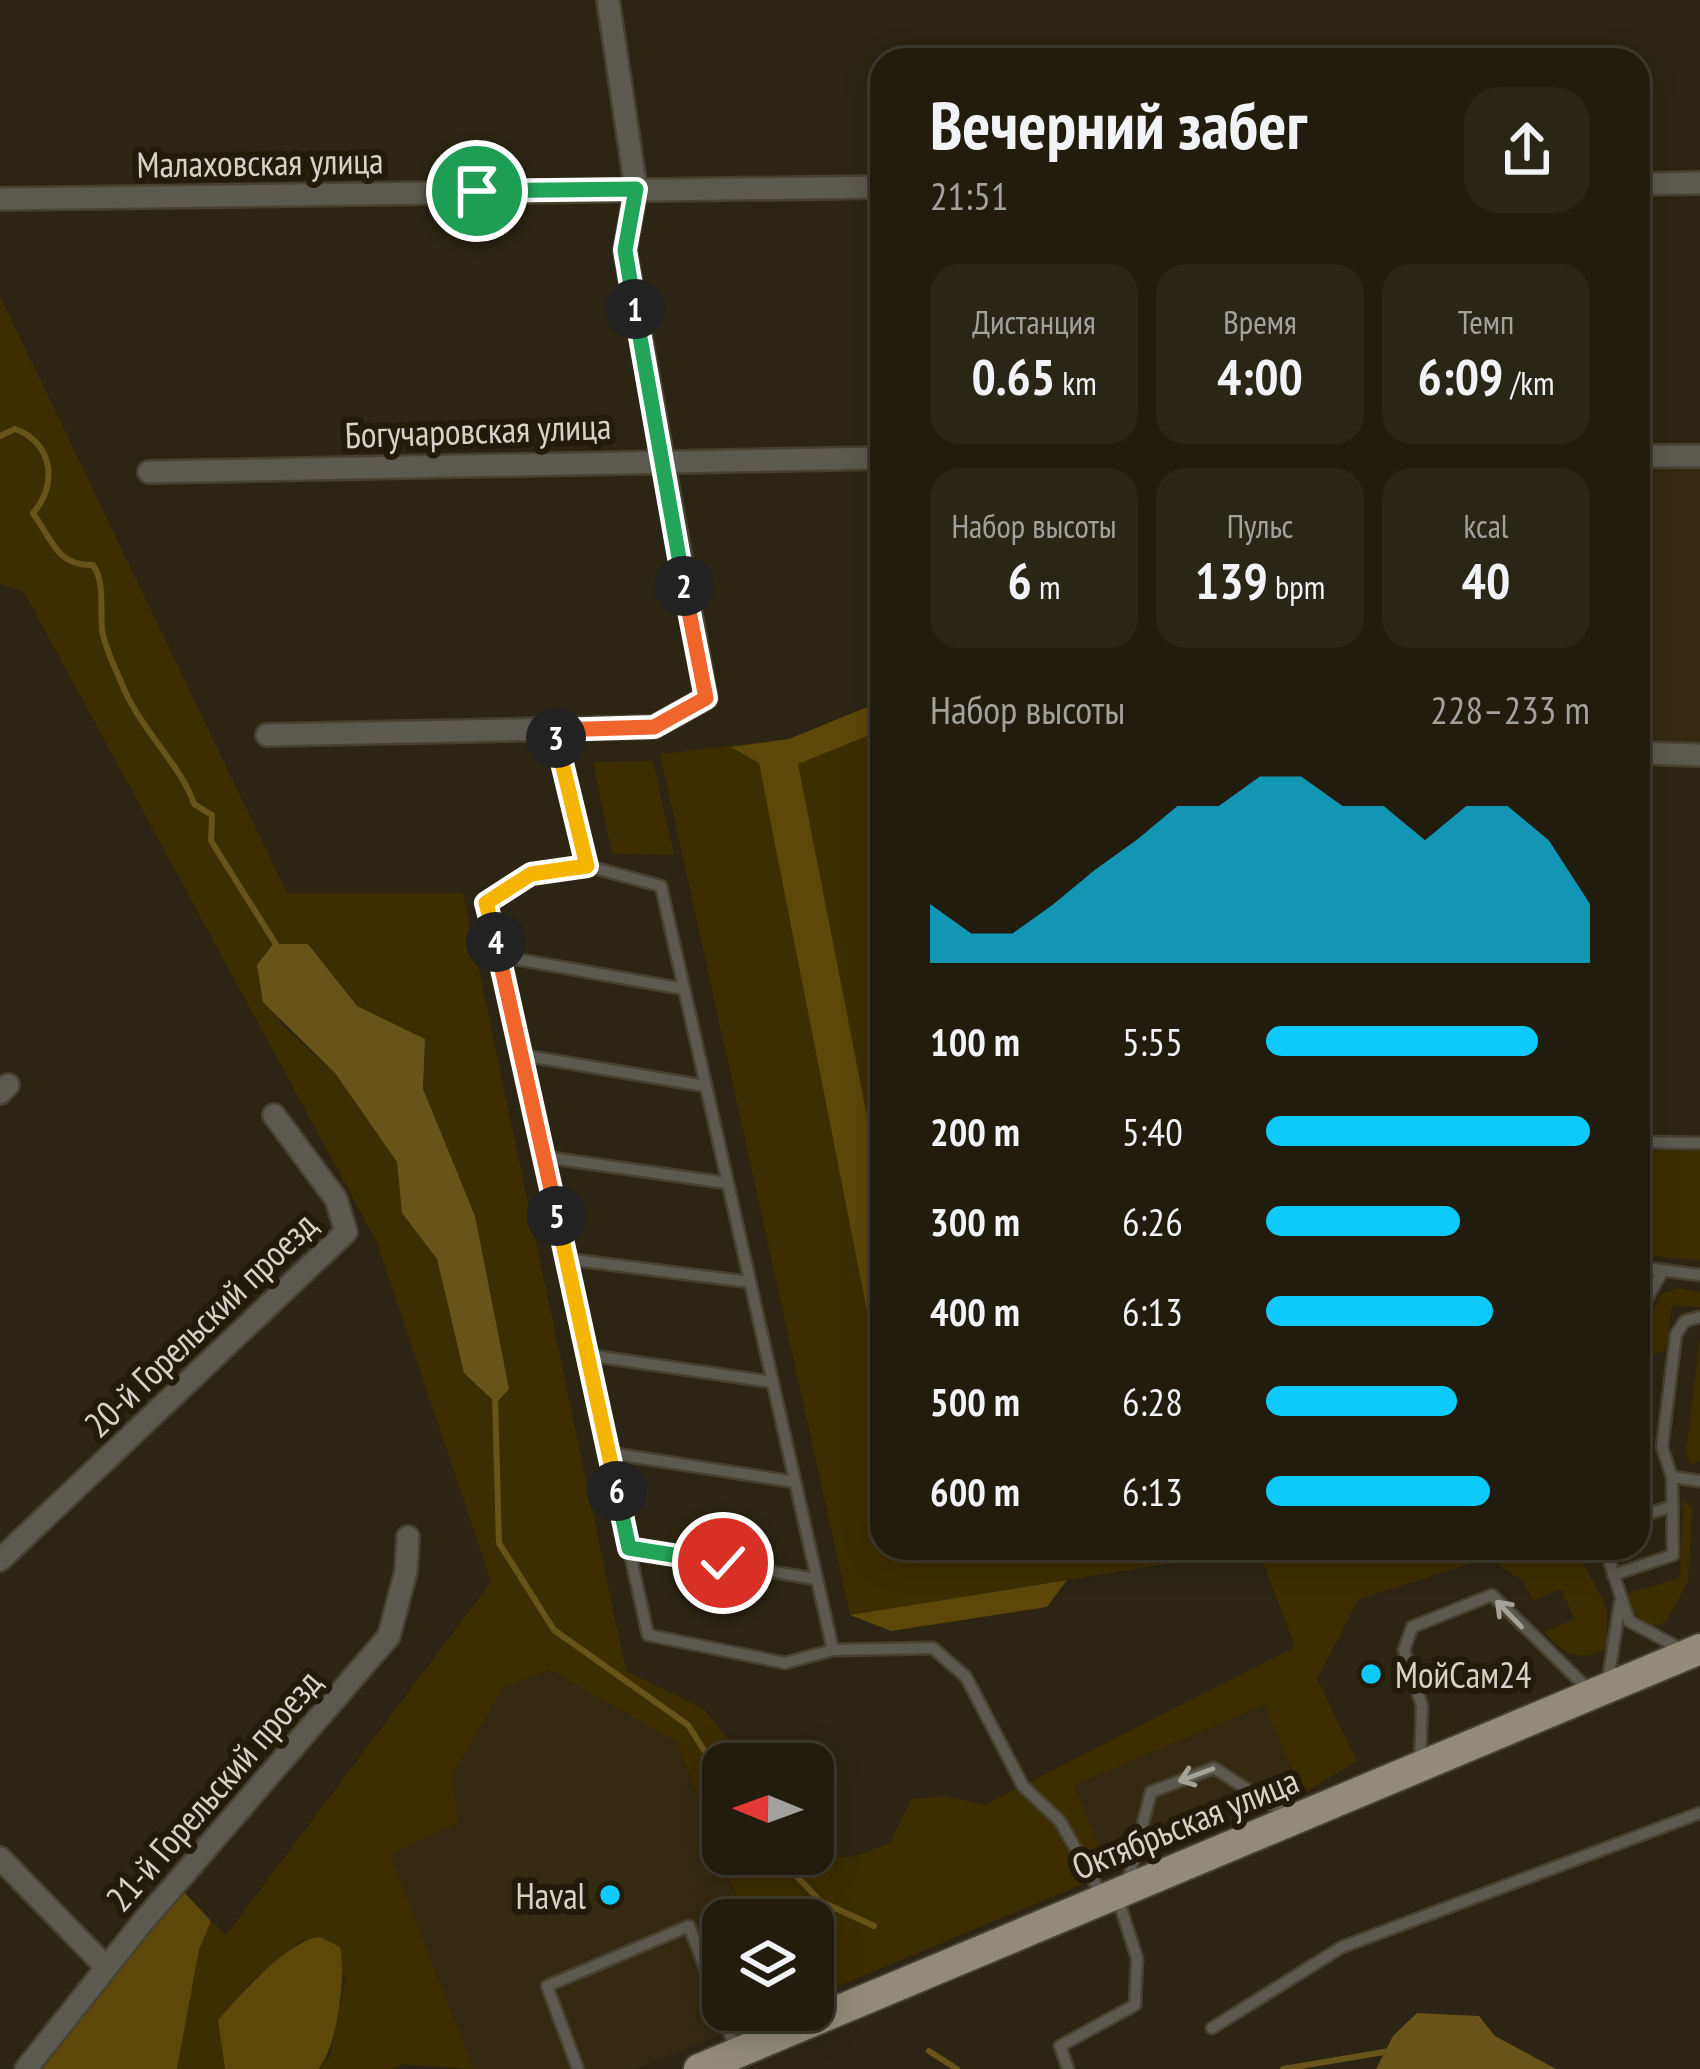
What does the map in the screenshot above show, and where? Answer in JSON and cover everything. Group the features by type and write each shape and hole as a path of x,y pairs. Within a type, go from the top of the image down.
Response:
{"main road":[{"name":"Октябрьская улица","path":"699,2069 1695,1651"}],"street":[{"path":"267,735 654,727 706,698 625,250 636,189 608,0"},
{"path":"1650,184 1700,183"},
{"name":"Малаховская улица","path":"0,199 870,188"},
{"path":"1650,456 1700,456"},
{"name":"Богучаровская улица","path":"148,472 870,458"},
{"path":"1650,753 1700,755"},
{"name":"20-й Горельский проезд","path":"0,1560 346,1232 336,1199 274,1115"},
{"name":"21-й Горельский проезд","path":"26,2069 106,1967 389,1636 406,1571 408,1537"},
{"path":"0,1858 106,1967"}],"lane":[{"path":"554,730 587,866"},
{"path":"833,1650 661,886 587,866 531,874 486,903 648,1635 785,1663 833,1650 934,1648 966,1677 1023,1786 1060,1821 1115,1893 1138,1958 1135,2005 1060,2046 1068,2069"},
{"path":"499,956 684,989"},
{"path":"521,1055 705,1086"},
{"path":"1650,1142 1700,1144"},
{"path":"544,1157 727,1183"},
{"path":"566,1259 750,1282"},
{"path":"1650,1268 1700,1275"},
{"path":"1650,1293 1663,1270"},
{"path":"1613,1575 1672,1556 1672,1477 1662,1448 1676,1334 1685,1321 1700,1317"},
{"path":"587,1354 772,1382"},
{"path":"608,1453 795,1482"},
{"path":"1672,1477 1700,1481"},
{"path":"1650,1513 1672,1506"},
{"path":"629,1548 816,1579"},
{"path":"1609,1560 1620,1600 1636,1628 1695,1651"},
{"path":"1420,1769 1422,1706 1404,1650 1412,1627 1492,1595 1600,1692 1620,1600"},
{"path":"1115,1893 1151,1792 1214,1768 1296,1820"},
{"path":"1212,2028 1342,1947 1700,1813"},
{"path":"578,2069 547,1987 689,1927 737,2053"}],"shaded area":[{"path":"0,296 287,893 463,893 626,1671 704,1709 731,1743 702,1743 702,1807 677,1742 550,1670 503,1688 452,1775 458,1823 390,1855 474,2069 402,2064 392,2069 318,2069 330,2056 346,1978 303,1939 253,1980 218,2020 225,2069 177,2069 199,1950 211,1921 226,1935 491,1582 377,1242 24,592 0,584","holes":["273,944 308,944 357,1006 425,1039 423,1089 475,1216 508,1388 464,1373 437,1259 402,1213 397,1162 335,1073 282,1025 257,966"]},
{"path":"1700,467 1700,745 1650,743 1650,468"},
{"path":"870,706 870,1560 1190,1560 850,1615 660,754 789,739"},
{"path":"870,706 870,735 798,764 870,1132 870,1326 759,763 731,747 789,739"},
{"path":"653,761 674,855 612,854 593,762"},
{"path":"273,944 308,944 357,1006 425,1039 423,1089 475,1216 509,1389 496,1403 464,1373 437,1259 402,1213 397,1162 335,1073 263,1002 257,965"},
{"path":"1650,1150 1700,1151 1700,1260 1650,1256"},
{"path":"1678,1288 1700,1292 1700,1307 1672,1305 1666,1350 1650,1356 1650,1320 1660,1294"},
{"path":"1700,1336 1700,1461 1692,1464 1686,1455"},
{"path":"1683,1500 1692,1508 1688,1582 1666,1622 1650,1627 1638,1620 1626,1594 1680,1578"},
{"path":"1262,1560 1482,1560 1358,1600 1317,1679 1357,1761 1302,1794 1265,1705 1074,1785 1109,1873 834,1988 834,1899 737,1899 728,1875 834,1875 834,1857 853,1857 890,1843 912,1799 946,1796 984,1805 1295,1647"},
{"path":"1582,1560 1607,1608 1607,1648 1580,1656 1558,1646 1544,1632 1574,1619 1561,1589 1533,1601 1523,1581 1497,1564"},
{"path":"1067,1580 1047,1607 891,1631 850,1615"},
{"path":"551,1670 677,1742 702,1807 702,1875 728,1875 737,1899 702,1899 702,2031 730,2031 635,2069 474,2069 390,1855 457,1823 452,1775 503,1687"},
{"path":"1266,1705 1302,1794 1109,1873 1073,1785"},
{"path":"182,1890 211,1921 199,1950 177,2069 40,2069"},
{"path":"320,1937 340,1947 342,1976 331,2045 318,2069 225,2069 218,2020 280,1958"},
{"path":"1417,2013 1479,2016 1495,2036 1556,2069 1376,2069 1393,2036"}],"waterway":[{"path":"0,436 15,429 44,454 46,489 33,513 63,556 93,565 97,572 105,642 129,699 194,804 212,815 211,841 277,946"},
{"path":"495,1397 499,1543 554,1630 688,1725 702,1747"},
{"path":"796,1875 820,1901 874,1926"},
{"path":"929,2051 957,2069"},
{"path":"1283,2069 1390,2051"}],"place":[{"name":"МойСам24","path":"1371,1674"},
{"name":"Haval","path":"610,1895"}],"route":[{"path":"477,191 636,189 625,250 706,698 654,727 554,730 587,866 531,874 486,903 629,1548 723,1563"}]}
